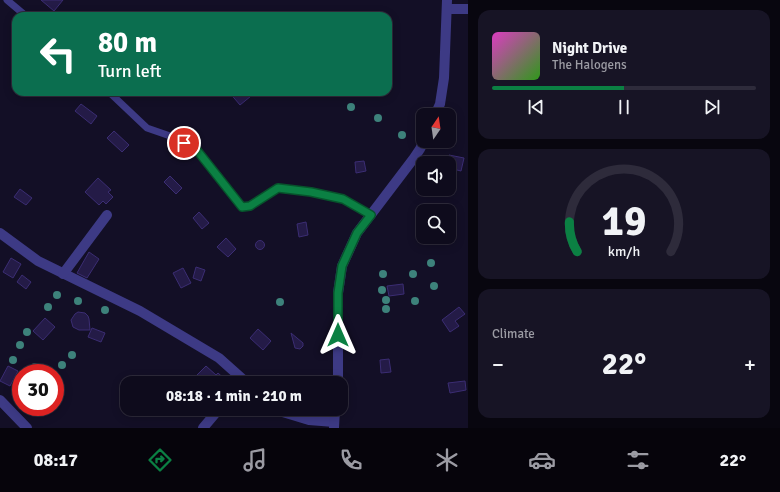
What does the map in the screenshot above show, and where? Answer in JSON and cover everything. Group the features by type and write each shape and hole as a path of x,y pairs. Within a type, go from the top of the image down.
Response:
{"street":[{"path":"438,108 444,78 447,5 468,9"},
{"path":"338,376 338,293 342,266 357,233 420,148"},
{"path":"63,274 108,215"},
{"path":"0,233 38,261 140,311 219,358 239,376"},
{"path":"0,400 27,428"},
{"path":"203,428 214,416"},
{"path":"296,416 334,425"}],"lane":[{"path":"7,0 21,12"},
{"path":"112,96 147,128 173,137 196,149 242,207 250,206 278,188 311,192 343,199 371,215"}],"building":[{"path":"41,0 63,0 54,11"},
{"path":"232,96 251,96 240,105"},
{"path":"81,104 97,116 91,124 75,111"},
{"path":"114,131 129,145 122,152 107,138"},
{"path":"456,156 464,158 461,171 456,170"},
{"path":"364,161 366,171 356,173 355,162"},
{"path":"170,176 182,188 176,194 164,182"},
{"path":"98,178 111,190 108,192 113,197 106,204 103,201 99,205 85,192"},
{"path":"20,189 32,198 26,205 14,197"},
{"path":"199,212 209,223 202,229 193,218"},
{"path":"306,222 308,235 299,237 297,224"},
{"path":"226,238 236,249 228,257 217,247"},
{"path":"260,240 265,245 260,250 255,245"},
{"path":"89,252 99,259 87,278 77,273"},
{"path":"11,258 21,264 13,278 3,272"},
{"path":"196,267 205,270 201,281 193,278"},
{"path":"183,268 191,283 181,288 173,273"},
{"path":"22,275 31,282 26,289 17,282"},
{"path":"403,284 404,294 389,296 387,286"},
{"path":"459,307 465,314 455,321 459,326 450,332 442,320"},
{"path":"78,312 85,313 88,316 90,330 79,330 73,327 71,320"},
{"path":"45,318 55,327 43,340 33,331"},
{"path":"92,328 105,333 101,342 88,337"},
{"path":"258,329 271,341 263,350 250,338"},
{"path":"291,333 303,343 303,346 300,349 295,348"},
{"path":"389,359 391,372 381,373 380,360"},
{"path":"8,366 12,368 12,382 10,386 0,381"},
{"path":"206,366 216,375 218,373 221,376 196,376"},
{"path":"465,381 466,390 450,393 448,383"}],"route":[{"path":"184,143 196,149 242,207 250,206 278,188 311,192 343,199 371,215 357,233 342,266 338,293 338,335"}]}
